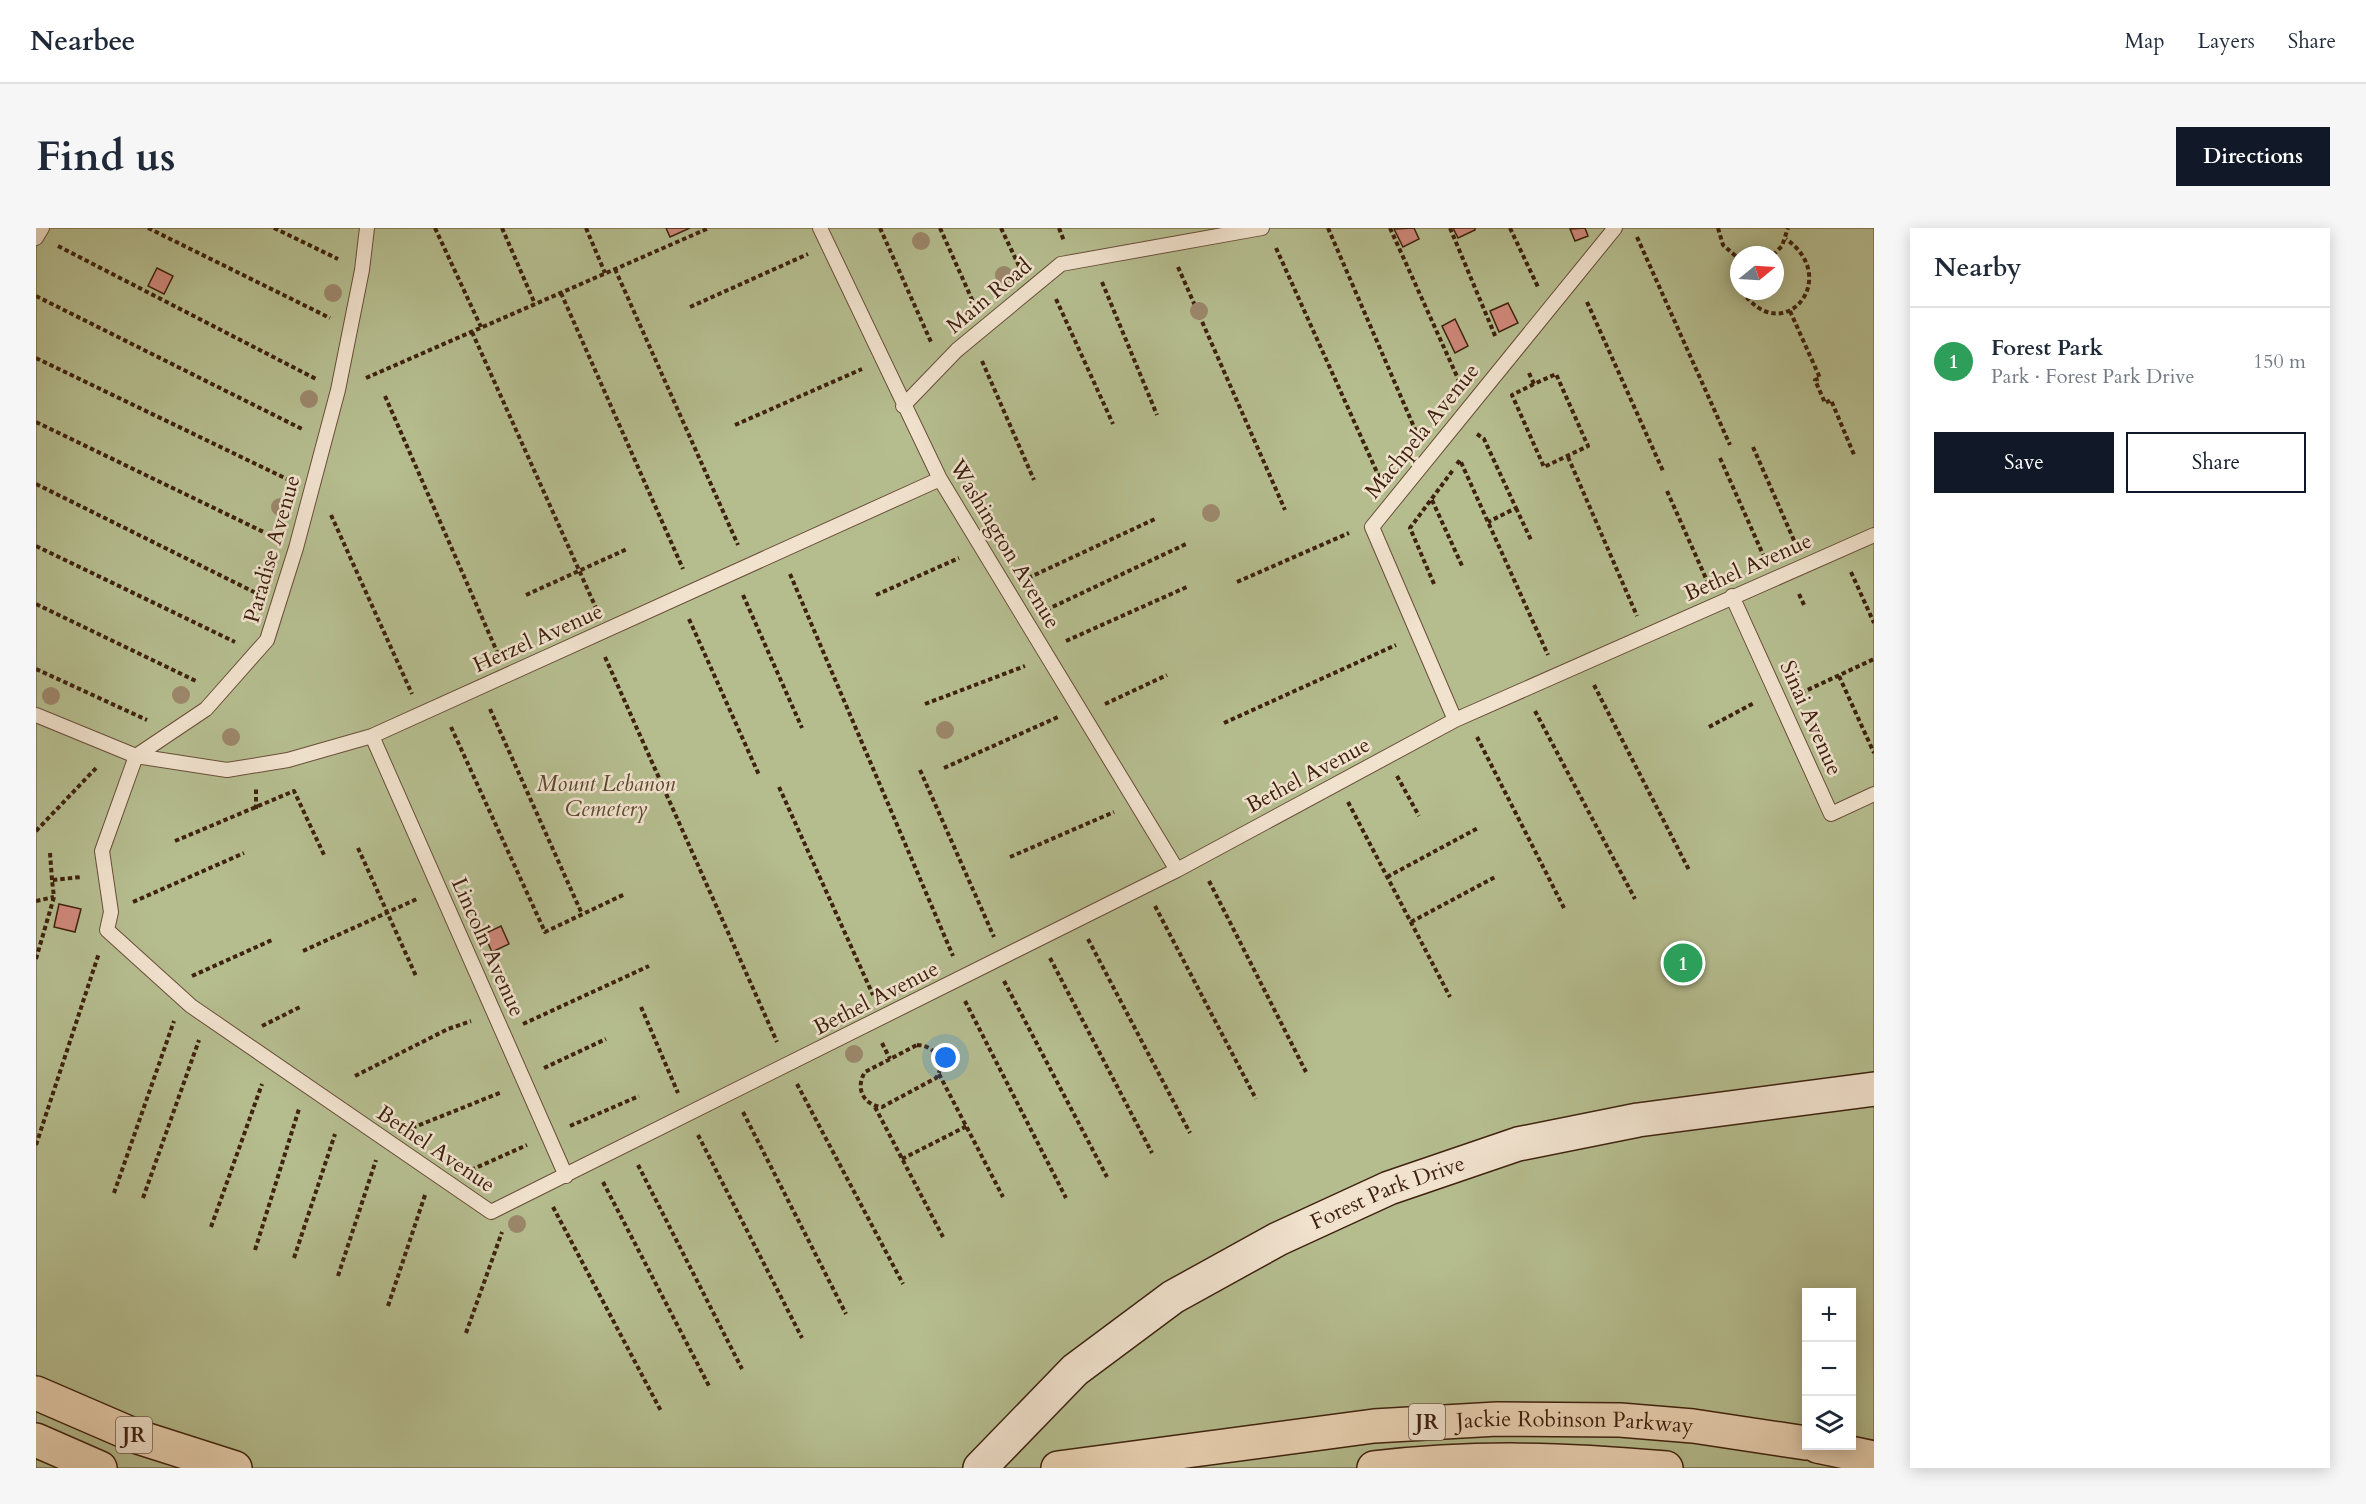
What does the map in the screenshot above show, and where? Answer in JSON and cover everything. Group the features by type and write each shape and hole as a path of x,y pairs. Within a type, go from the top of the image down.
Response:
{"highway":[{"name":"JR","path":"36,1392 138,1437 236,1468"},
{"name":"Jackie Robinson Parkway","path":"1058,1468 1374,1425 1441,1420 1620,1420 1693,1426 1802,1442"},
{"name":"JR","path":"36,1440 100,1468"},
{"path":"1856,1444 1874,1446"},
{"name":"Jackie Robinson Parkway","path":"1840,1450 1874,1458"},
{"name":"Jackie Robinson Parkway","path":"1374,1468 1461,1460 1525,1458 1666,1468"}],"street":[{"name":"Forest Park Drive","path":"980,1468 1075,1370 1173,1297 1278,1239 1389,1188 1528,1142 1638,1120 1874,1089"}],"lane":[{"name":"Paradise Avenue","path":"136,756 206,709 267,640 296,548 338,390 362,270 366,228"},
{"name":"Washington Avenue","path":"820,228 940,479 1177,870"},
{"name":"Machpela Avenue","path":"1461,717 1418,635 1372,527 1615,228"},
{"name":"Main Road","path":"903,405 972,338 1061,264 1168,245 1267,233"},
{"name":"Herzel Avenue","path":"136,756 227,770 288,760 372,736 940,479"},
{"name":"Bethel Avenue","path":"107,930 207,1017 491,1212 688,1116 1177,870 1461,717 1874,535"},
{"name":"Sinai Avenue","path":"1732,597 1831,814 1874,794"},
{"path":"36,715 136,756 102,851 111,912 107,930"},
{"name":"Lincoln Avenue","path":"372,736 566,1176"}],"path":[{"path":"148,228 350,327"},
{"path":"274,228 362,270"},
{"path":"435,228 481,327"},
{"path":"502,228 535,304"},
{"path":"586,228 605,273"},
{"path":"39,234 338,390 709,228"},
{"path":"880,228 934,347"},
{"path":"940,228 977,311"},
{"path":"1001,228 1020,268"},
{"path":"1328,228 1427,458"},
{"path":"1390,228 1470,405"},
{"path":"1450,228 1505,362"},
{"path":"1510,228 1548,310"},
{"path":"1633,228 1730,445"},
{"path":"1718,228 1723,245 1730,251"},
{"path":"1780,246 1786,238 1788,228"},
{"path":"1267,233 1391,503"},
{"path":"1749,300 1754,307 1771,314 1790,311 1808,292 1810,280 1805,258 1797,246 1786,238"},
{"path":"690,307 828,245"},
{"path":"1168,245 1285,510"},
{"path":"1092,259 1157,415"},
{"path":"615,269 747,566"},
{"path":"1046,276 1113,424"},
{"path":"1576,276 1663,471"},
{"path":"561,293 759,775"},
{"path":"36,296 325,440"},
{"path":"1790,311 1820,378 1815,380 1825,403 1831,400 1855,457"},
{"path":"472,332 580,571 600,633 788,1066 903,1284"},
{"path":"972,338 1034,480"},
{"path":"1518,347 1534,384"},
{"path":"36,358 313,485 421,714"},
{"path":"735,425 882,360"},
{"path":"1556,374 1588,446 1544,467 1512,395 1534,384 1556,374"},
{"path":"385,396 507,675"},
{"path":"1458,421 1484,439 1531,540"},
{"path":"36,422 296,548"},
{"path":"1753,447 1804,565"},
{"path":"1568,457 1646,635"},
{"path":"1720,458 1774,579"},
{"path":"1434,584 1410,528 1460,460 1557,675"},
{"path":"36,484 278,604"},
{"path":"1667,491 1717,603"},
{"path":"1432,499 1463,568"},
{"path":"1488,522 1516,508"},
{"path":"1007,588 1155,519"},
{"path":"1237,582 1374,522"},
{"path":"1025,620 1186,544"},
{"path":"36,546 256,652"},
{"path":"876,595 981,548"},
{"path":"526,595 627,549"},
{"path":"1841,549 1874,623"},
{"path":"780,551 958,980 1066,1198"},
{"path":"734,572 802,728"},
{"path":"925,704 1046,654 1189,586"},
{"path":"36,604 220,693"},
{"path":"1224,723 1418,635"},
{"path":"1709,727 1778,697 1839,676 1874,659"},
{"path":"1583,663 1689,870"},
{"path":"36,669 172,731"},
{"path":"944,768 1167,675"},
{"path":"1839,676 1874,753"},
{"path":"480,687 582,914"},
{"path":"1524,689 1635,899"},
{"path":"441,704 545,932 625,894"},
{"path":"1461,717 1564,908"},
{"path":"36,831 115,748"},
{"path":"1387,757 1419,816"},
{"path":"920,770 998,960 1107,1177"},
{"path":"1338,783 1450,997"},
{"path":"779,787 884,1017"},
{"path":"175,841 294,791 325,857"},
{"path":"1010,857 1136,802"},
{"path":"1387,877 1478,828"},
{"path":"358,848 416,976"},
{"path":"36,959 54,897 50,853"},
{"path":"111,912 244,853"},
{"path":"1197,859 1306,1072"},
{"path":"52,880 106,874"},
{"path":"1411,922 1497,876"},
{"path":"1145,886 1256,1099"},
{"path":"303,951 439,889"},
{"path":"36,901 54,897"},
{"path":"1078,920 1190,1133"},
{"path":"36,1145 107,930"},
{"path":"1040,939 1152,1153"},
{"path":"170,986 272,940"},
{"path":"503,1033 649,966"},
{"path":"114,1193 183,998"},
{"path":"237,1037 300,1007"},
{"path":"641,1007 688,1116 802,1338"},
{"path":"355,1076 448,1029 494,1014"},
{"path":"143,1198 207,1017"},
{"path":"338,1276 383,1139 524,1080 606,1040"},
{"path":"939,1074 936,1078 882,1107 866,1101 861,1092 860,1080 865,1072 917,1045 930,1047 940,1061 939,1074 1003,1197"},
{"path":"211,1227 270,1060"},
{"path":"255,1250 306,1085"},
{"path":"734,1092 846,1314"},
{"path":"445,1181 639,1096"},
{"path":"875,1106 943,1237"},
{"path":"294,1258 343,1111"},
{"path":"902,1159 967,1126"},
{"path":"628,1145 742,1369"},
{"path":"592,1162 709,1386"},
{"path":"388,1306 432,1172"},
{"path":"543,1187 661,1411"},
{"path":"466,1333 513,1202"}],"green space":[{"name":"Mount Lebanon Cemetery","path":"36,228 1874,228 1874,1468 36,1468"}],"building":[{"path":"666,228 690,228 670,237"},
{"path":"1414,228 1419,239 1403,247 1394,229"},
{"path":"1453,228 1475,228 1475,230 1458,238"},
{"path":"1585,228 1588,236 1575,241 1570,229"},
{"path":"157,268 173,276 164,294 148,286"},
{"path":"1508,303 1518,323 1499,332 1490,311"},
{"path":"1455,319 1468,346 1455,353 1442,326"},
{"path":"59,904 81,909 75,932 54,927"},
{"path":"501,926 509,944 492,952 484,934"}],"place":[{"name":"Forest Park","path":"1683,963"}]}
